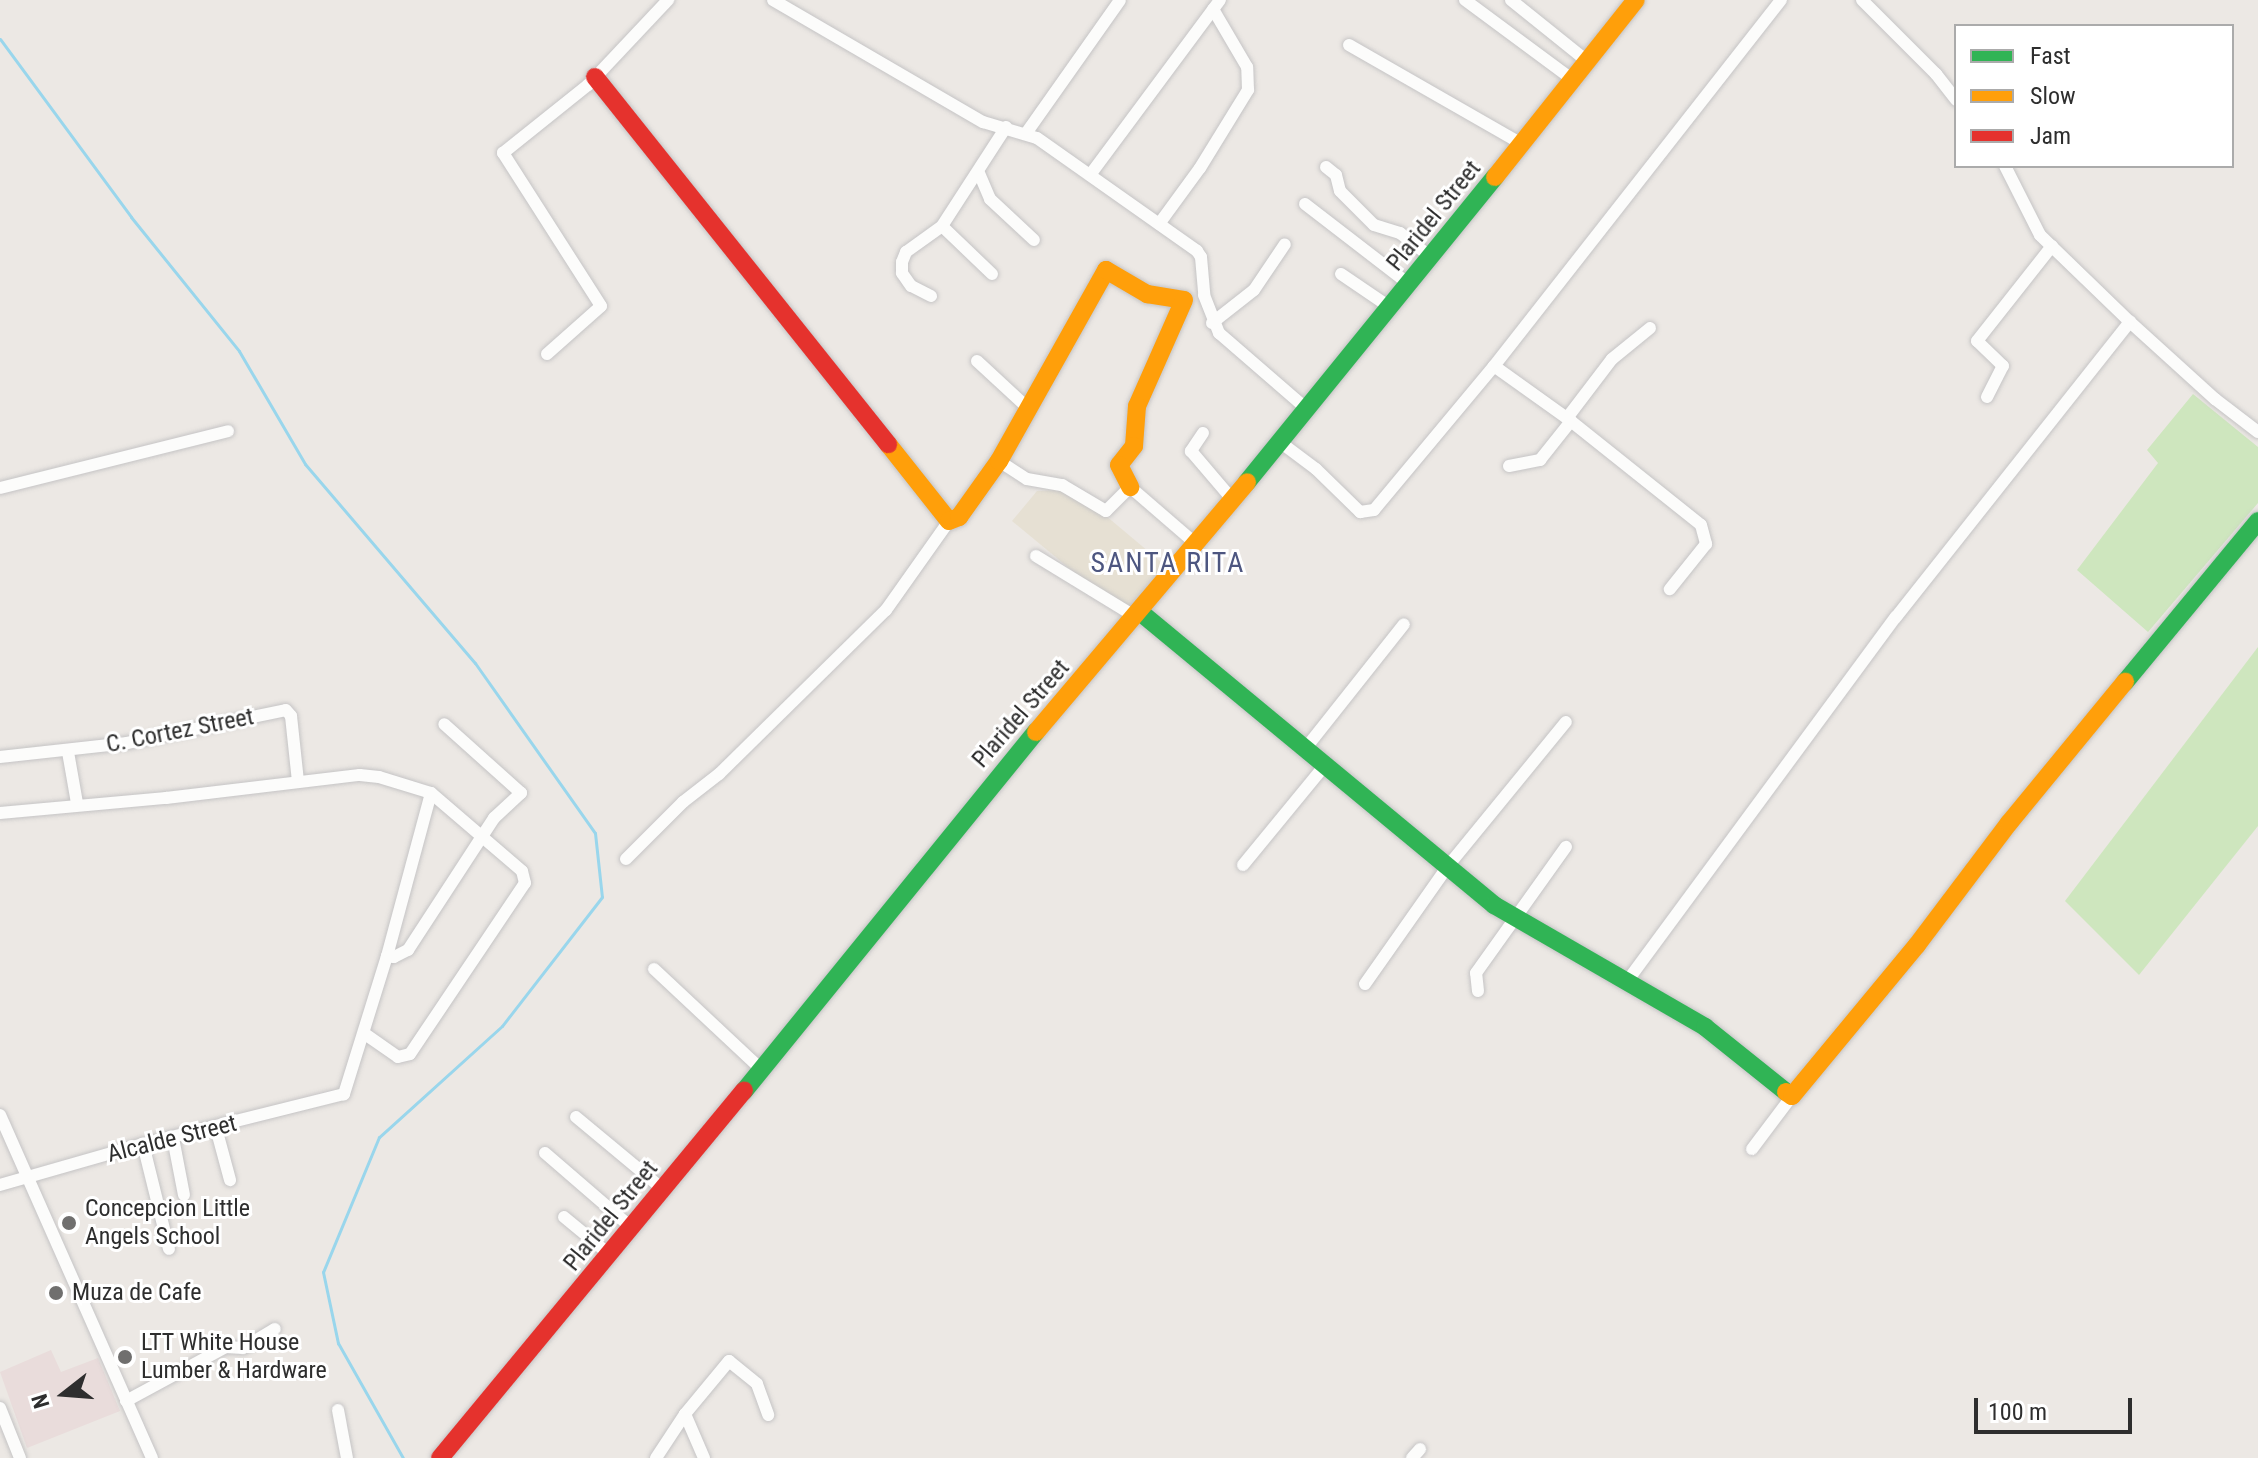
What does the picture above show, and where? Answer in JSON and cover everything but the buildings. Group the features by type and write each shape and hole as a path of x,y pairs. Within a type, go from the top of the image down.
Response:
{"street":[{"path":"547,354 600,311 600,301 503,153 595,77 668,0"},
{"path":"773,0 983,122 1027,132 1200,253 1204,295 1212,323 1227,342 1308,410"},
{"path":"1027,132 1120,0"},
{"path":"1465,0 1573,80"},
{"path":"1511,0 1588,62"},
{"name":"Plaridel Street","path":"440,1458 664,1190 1002,772 1308,410 1636,0"},
{"path":"1280,442 1316,469 1360,512 1368,513 1494,366 1781,0"},
{"path":"1862,0 1936,74 1954,97"},
{"path":"1090,175 1217,4 1247,67 1248,90 1209,155 1159,224"},
{"path":"1349,45 1522,144"},
{"path":"595,77 949,521"},
{"path":"931,296 911,286 902,273 906,252 942,226 1006,127"},
{"path":"1326,167 1336,175 1340,191 1374,225 1400,233 1431,257"},
{"path":"2006,168 2030,218 2052,246 2215,399 2258,432"},
{"path":"979,173 990,199 1034,240"},
{"path":"1305,204 1410,285"},
{"path":"942,226 992,274"},
{"path":"1212,323 1254,290 1285,244"},
{"path":"1987,397 2003,366 1977,341 2052,246"},
{"path":"626,859 886,610 949,521 959,517 999,461 1106,270 1147,294 1184,300 1204,295"},
{"path":"1341,274 1391,308"},
{"path":"1184,300 1137,406 1134,446 1119,465 1119,470 1130,487 1196,544"},
{"path":"1628,980 1878,640 2130,322"},
{"path":"1509,466 1540,460 1612,359 1650,328"},
{"path":"977,361 1028,408"},
{"path":"1494,366 1569,419 1701,525 1706,544 1670,589"},
{"path":"0,488 228,431"},
{"path":"1203,433 1191,451 1231,498"},
{"path":"999,461 1027,479 1062,485 1106,511 1130,487"},
{"path":"1752,1149 1917,945 2009,823 2258,521"},
{"path":"1036,556 1136,617 1325,765 1494,905 1705,1027 1792,1096"},
{"path":"1305,749 1404,624"},
{"name":"C. Cortez Street","path":"0,757 68,752 145,740 286,710 291,716 298,781"},
{"path":"1365,984 1448,866 1566,722"},
{"path":"387,956 394,957 408,950 481,837 500,811 521,793 444,724"},
{"path":"68,752 77,803"},
{"path":"1243,865 1325,765"},
{"path":"0,813 369,775 431,793 522,871 525,883 410,1054 398,1057 365,1034 431,793"},
{"path":"1478,991 1476,973 1566,847"},
{"path":"654,969 761,1069"},
{"name":"Alcalde Street","path":"0,1185 143,1144 344,1094 365,1034"},
{"path":"0,1115 152,1458"},
{"path":"576,1117 664,1190"},
{"path":"216,1128 230,1180"},
{"path":"173,1138 184,1195"},
{"path":"143,1144 169,1249"},
{"path":"545,1153 632,1228"},
{"path":"564,1217 610,1255"},
{"path":"126,1401 226,1347 243,1348 275,1329"},
{"path":"656,1458 685,1414 729,1361 757,1384 768,1415"},
{"path":"0,1408 20,1458"},
{"path":"338,1410 347,1458"},
{"path":"685,1414 704,1458"}],"shaded area":[{"path":"1060,490 1099,510 1167,567 1127,616 1012,521 1037,491"},
{"path":"51,1350 61,1372 98,1358 120,1411 27,1448 0,1372"}],"green space":[{"path":"2193,394 2258,447 2258,503 2148,632 2077,570 2158,463 2147,450"},
{"path":"2258,647 2258,826 2139,975 2065,901"}],"waterway":[{"path":"0,39 131,217 239,351 305,464 475,663 595,833 602,897 502,1026 379,1137 323,1272 338,1343 403,1458"}],"traffic: fast":[{"path":"1247,482 1495,177"},
{"path":"2125,682 2258,521"},
{"path":"1140,612 1494,905 1705,1027 1786,1092"},
{"path":"744,1091 1036,732"}],"traffic: slow":[{"path":"1495,177 1636,0"},
{"path":"888,444 949,521 959,517 999,461 1106,270 1147,294 1184,300 1137,406 1134,446 1119,465 1130,487"},
{"path":"1036,732 1247,482"},
{"path":"1786,1092 1792,1096 1917,945 2009,823 2125,682"}],"traffic: jam":[{"path":"595,77 888,444"},
{"path":"440,1458 744,1091"}],"place":[{"name":"Concepcion Little Angels School","path":"69,1223"},
{"name":"Muza de Cafe","path":"56,1293"},
{"name":"LTT White House Lumber & Hardware","path":"125,1357"}],"district":[{"name":"SANTA RITA","path":"1168,563"}]}
